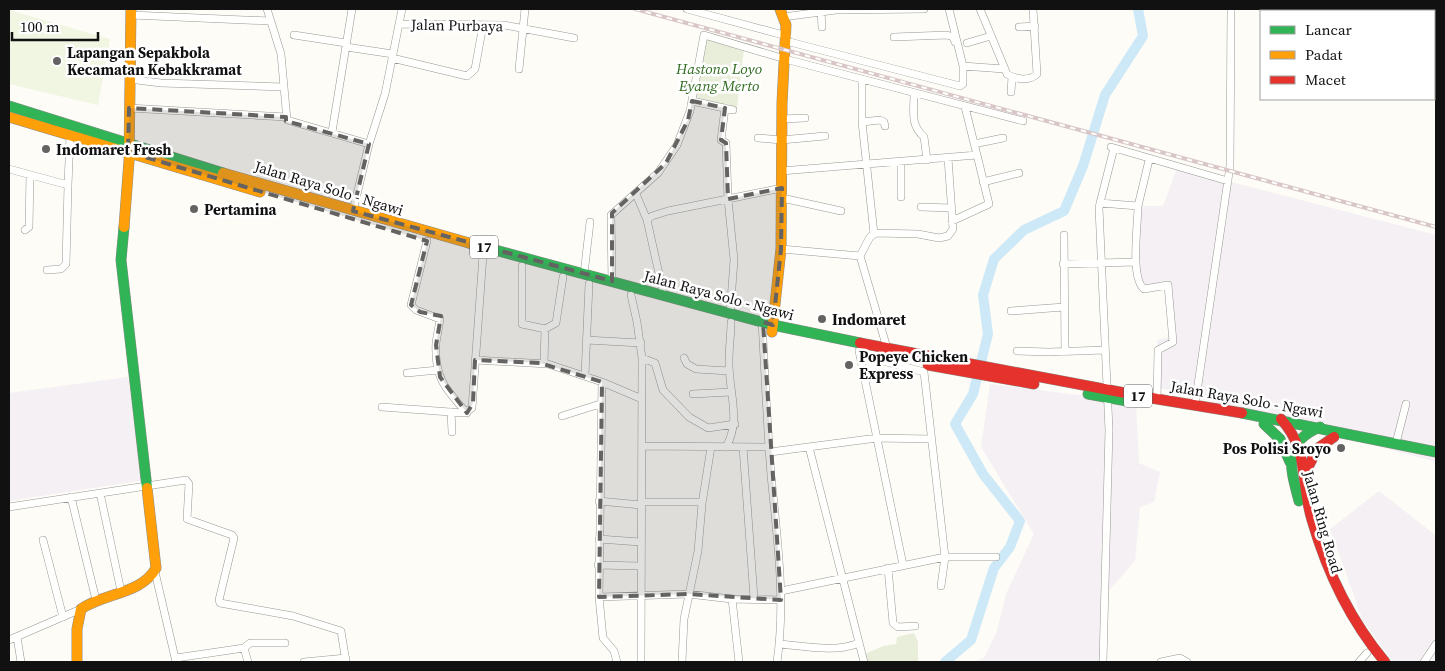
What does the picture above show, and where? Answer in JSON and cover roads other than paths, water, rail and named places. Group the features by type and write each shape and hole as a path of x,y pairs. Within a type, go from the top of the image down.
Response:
{"main road":[{"path":"77,662 77,629 81,609 96,600 148,580 155,572 154,539 121,260 128,147 131,12"},
{"path":"768,327 781,249 781,140 787,39 782,13"},
{"name":"Jalan Raya Solo - Ngawi","path":"9,106 128,147 199,176 427,241 630,295 768,327 859,353 966,367"},
{"name":"Jalan Raya Solo - Ngawi","path":"9,117 70,136 128,147 186,162 353,211 664,296 730,318"},
{"name":"Jalan Raya Solo - Ngawi","path":"768,327 888,348 995,373 1290,428 1436,459"},
{"name":"Jalan Raya Solo - Ngawi","path":"1107,394 1157,399 1281,419 1436,452"},
{"path":"1281,419 1298,439 1320,427"},
{"path":"1264,424 1280,439 1293,472"},
{"path":"1304,477 1312,455 1318,448 1334,437"},
{"name":"Jalan Ring Road","path":"1298,439 1292,450 1293,472 1309,540 1324,581 1344,620 1375,662"},
{"name":"Jalan Ring Road","path":"1298,439 1302,449 1304,477 1311,518 1332,579 1356,624 1385,662"}],"street":[{"path":"267,9 281,54 286,117 289,122 332,132 369,144"},
{"path":"332,132 352,9"},
{"path":"353,211 369,144 385,94 402,9"},
{"path":"519,70 525,9"},
{"path":"687,9 707,11 787,39 960,86 964,84 963,65 949,9"},
{"path":"782,13 924,9"},
{"path":"980,9 1004,69 1012,77 1029,79 1037,74 1033,9"},
{"path":"1194,405 1231,155 1231,9"},
{"path":"131,12 270,21"},
{"path":"821,12 822,27"},
{"name":"Jalan Purbaya","path":"399,24 504,25 574,38"},
{"path":"294,35 393,56 467,76 475,69 483,25"},
{"path":"1019,27 1035,26"},
{"path":"612,282 611,215 658,173 671,154 688,120 704,35 914,94 1023,121"},
{"path":"894,37 951,36 954,39 958,60 963,65 1004,69"},
{"path":"967,42 991,36"},
{"path":"1011,92 1012,77"},
{"path":"862,78 862,122 874,234 860,256 888,348"},
{"path":"129,79 170,83 284,87"},
{"path":"914,94 914,125 918,132 924,136 927,160"},
{"path":"692,101 733,110"},
{"path":"952,221 989,204 965,107"},
{"path":"129,108 286,117"},
{"path":"725,108 721,140 726,143 728,199 734,260 729,371 735,424 734,432 726,447"},
{"path":"782,119 805,118"},
{"path":"862,122 880,120 884,122 885,126"},
{"path":"47,270 61,269 66,264 70,136"},
{"path":"758,138 781,140 825,136"},
{"path":"974,144 1003,138"},
{"path":"1104,662 1109,430 1100,202 1113,148 1149,160 1228,181"},
{"path":"781,171 977,155"},
{"path":"874,234 881,232 939,238 951,233 948,158"},
{"path":"1149,160 1138,206 1136,262 1138,280 1143,288 1168,285 1173,342 1158,350 1157,399"},
{"path":"901,197 902,162"},
{"path":"9,169 68,185"},
{"path":"984,182 1019,173"},
{"path":"25,230 29,227 30,175"},
{"path":"647,220 655,214 728,199 782,193 841,211"},
{"path":"636,194 647,220 664,296"},
{"path":"1100,202 1138,206"},
{"path":"921,207 951,208"},
{"path":"584,274 590,222"},
{"path":"1064,235 1065,352"},
{"path":"427,241 411,305 416,310 440,319 436,345 438,370 444,387 468,413"},
{"path":"781,249 860,256"},
{"path":"468,413 473,403 483,255"},
{"path":"1063,264 1136,262"},
{"path":"522,266 522,324 545,329 556,324 563,277"},
{"path":"585,375 589,284"},
{"path":"630,295 641,343 642,358 641,662"},
{"path":"1011,311 1064,307"},
{"path":"768,327 769,450 781,591 780,644 777,662"},
{"path":"544,363 545,329"},
{"path":"586,340 641,343"},
{"path":"1017,351 1065,352 1105,350"},
{"path":"903,565 859,353 924,371 945,556 941,586"},
{"path":"642,358 655,363 663,390 689,417 708,428 735,424"},
{"path":"684,358 690,367 696,369 729,371"},
{"path":"475,360 544,363 585,375 642,399"},
{"path":"407,373 438,370"},
{"path":"602,382 600,404 599,597 603,638 616,653 617,662"},
{"path":"693,394 731,392"},
{"path":"562,416 600,404"},
{"path":"1396,443 1406,404"},
{"path":"382,407 468,413"},
{"path":"451,412 452,432"},
{"path":"642,446 743,447 769,450 877,438 931,440"},
{"path":"682,662 684,619 698,551 702,502 711,446"},
{"path":"743,447 754,598"},
{"path":"809,447 864,662"},
{"path":"9,507 147,485 188,481 187,519 232,535 234,542 219,600 220,603 294,616 341,631 346,660 304,662"},
{"path":"100,493 121,590"},
{"path":"71,497 96,600"},
{"path":"599,502 702,502"},
{"path":"599,539 640,542"},
{"path":"43,540 63,617"},
{"path":"781,591 945,556 996,557"},
{"path":"598,565 640,566"},
{"path":"888,568 893,623 898,627 915,626"},
{"path":"155,572 176,660 244,648 250,643 285,643"},
{"path":"599,597 640,594 688,594 732,599 781,600"},
{"path":"732,599 739,662"},
{"path":"9,640 81,609"},
{"path":"17,637 21,662"},
{"path":"780,644 826,647 848,646 859,643"},
{"path":"1424,662 1436,644"},
{"path":"244,648 248,662"},
{"path":"1359,662 1367,653"},
{"path":"1161,662 1180,658 1187,662"}],"waterway":[{"path":"945,662 971,640 994,568 1010,547 1020,521 983,474 955,424 973,394 988,334 983,295 994,259 1024,230 1064,211 1083,166 1105,95 1143,36 1138,9"}],"railway":[{"path":"635,9 1436,227"}],"place":[{"name":"Lapangan Sepakbola Kecamatan Kebakkramat","path":"57,61"},
{"name":"Indomaret Fresh","path":"46,149"},
{"name":"Pertamina","path":"194,209"},
{"name":"Indomaret","path":"822,319"},
{"name":"Popeye Chicken Express","path":"849,365"},
{"name":"Pos Polisi Sroyo","path":"1341,448"}],"park label":[{"name":"Hastono Loyo Eyang Merto","path":"719,76"}]}
